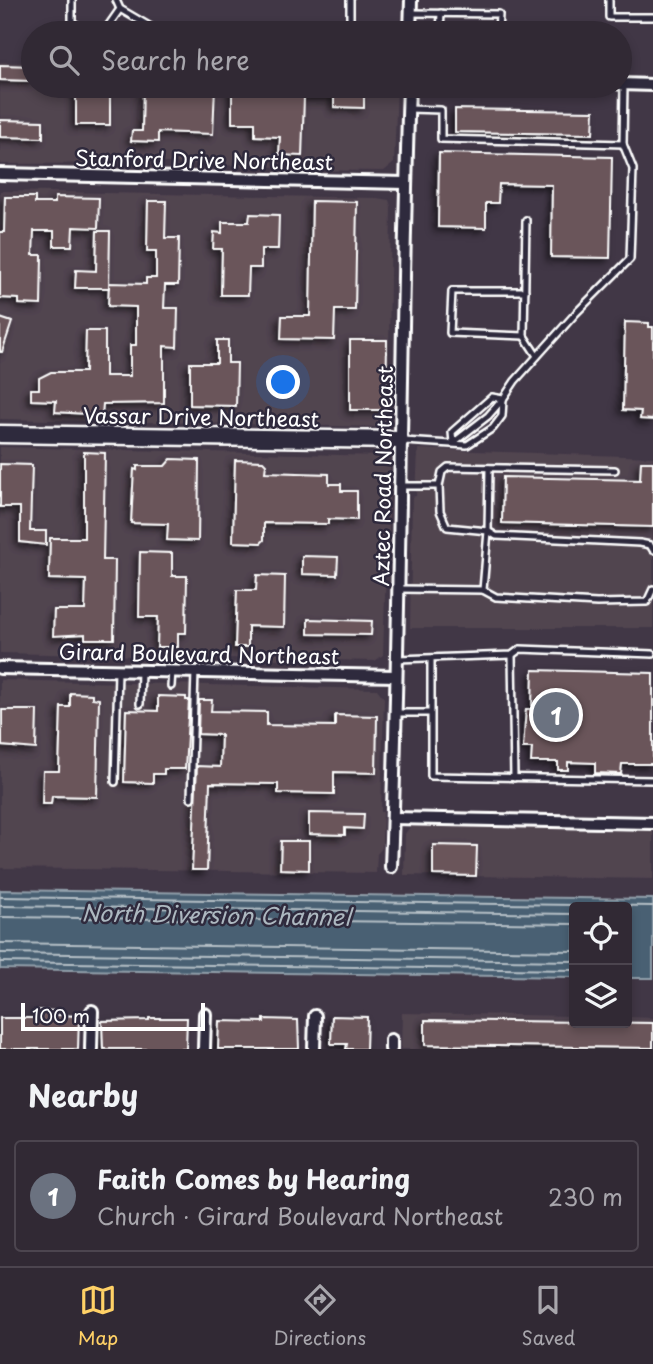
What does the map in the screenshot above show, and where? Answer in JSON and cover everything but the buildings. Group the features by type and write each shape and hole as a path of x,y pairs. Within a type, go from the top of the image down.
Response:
{"street":[{"path":"410,21 411,0"},
{"path":"632,84 653,85"},
{"name":"Aztec Road Northeast","path":"391,867 400,589 400,440 408,98"},
{"name":"Stanford Drive Northeast","path":"0,174 406,183"},
{"name":"Vassar Drive Northeast","path":"0,434 400,440"},
{"name":"Girard Boulevard Northeast","path":"0,668 397,676"},
{"path":"393,818 653,823"},
{"path":"91,1049 92,1011"},
{"path":"204,1049 205,1014"},
{"path":"314,1049 315,1016"}],"lane":[{"path":"72,0 72,21"},
{"path":"116,0 120,9 140,21"},
{"path":"349,0 350,21"},
{"path":"609,0 609,17 653,17"},
{"path":"112,21 120,9"},
{"path":"410,13 499,14 499,21"},
{"path":"441,13 441,21"},
{"path":"453,443 488,416 514,381 630,259 634,169 623,144 622,98"},
{"path":"408,108 441,110 441,139 623,144"},
{"path":"526,220 524,335 537,356"},
{"path":"524,335 450,333 452,291 525,291"},
{"path":"453,443 452,432 492,397 503,399"},
{"path":"400,440 467,445 493,428 502,416 503,399"},
{"path":"615,470 448,467 442,472 439,486 440,511 447,527 488,531 496,536 640,542 650,545 653,550"},
{"path":"483,590 489,468"},
{"path":"400,485 439,486"},
{"path":"400,589 483,590 496,597 597,603 647,602 653,589"},
{"path":"397,659 512,654 520,649 653,654"},
{"path":"512,654 514,778"},
{"path":"432,659 431,776 653,780"},
{"path":"115,782 118,671"},
{"path":"140,704 141,671"},
{"path":"172,671 172,686"},
{"path":"191,798 195,672"},
{"path":"396,713 430,713"}],"shaded area":[{"path":"0,62 21,63 21,98 397,98 394,163 384,171 280,170 279,167 167,163 0,164"},
{"path":"0,191 389,200 388,421 379,427 0,419"},
{"path":"0,447 383,456 390,466 383,655 375,661 0,653"},
{"path":"418,449 653,457 653,628 410,628 412,497 416,496"},
{"path":"0,680 377,689 384,698 382,848 377,854 376,873 0,868"},
{"path":"419,821 653,827 653,879 404,875 405,834 412,824"},
{"path":"402,1013 569,1016 569,1028 632,1028 632,1017 653,1018 653,1049 401,1049"}],"water":[{"name":"North Diversion Channel","path":"0,890 653,899 653,978 632,978 632,902 569,902 569,977 0,969"}],"place":[{"name":"Faith Comes by Hearing","path":"556,715"}]}
